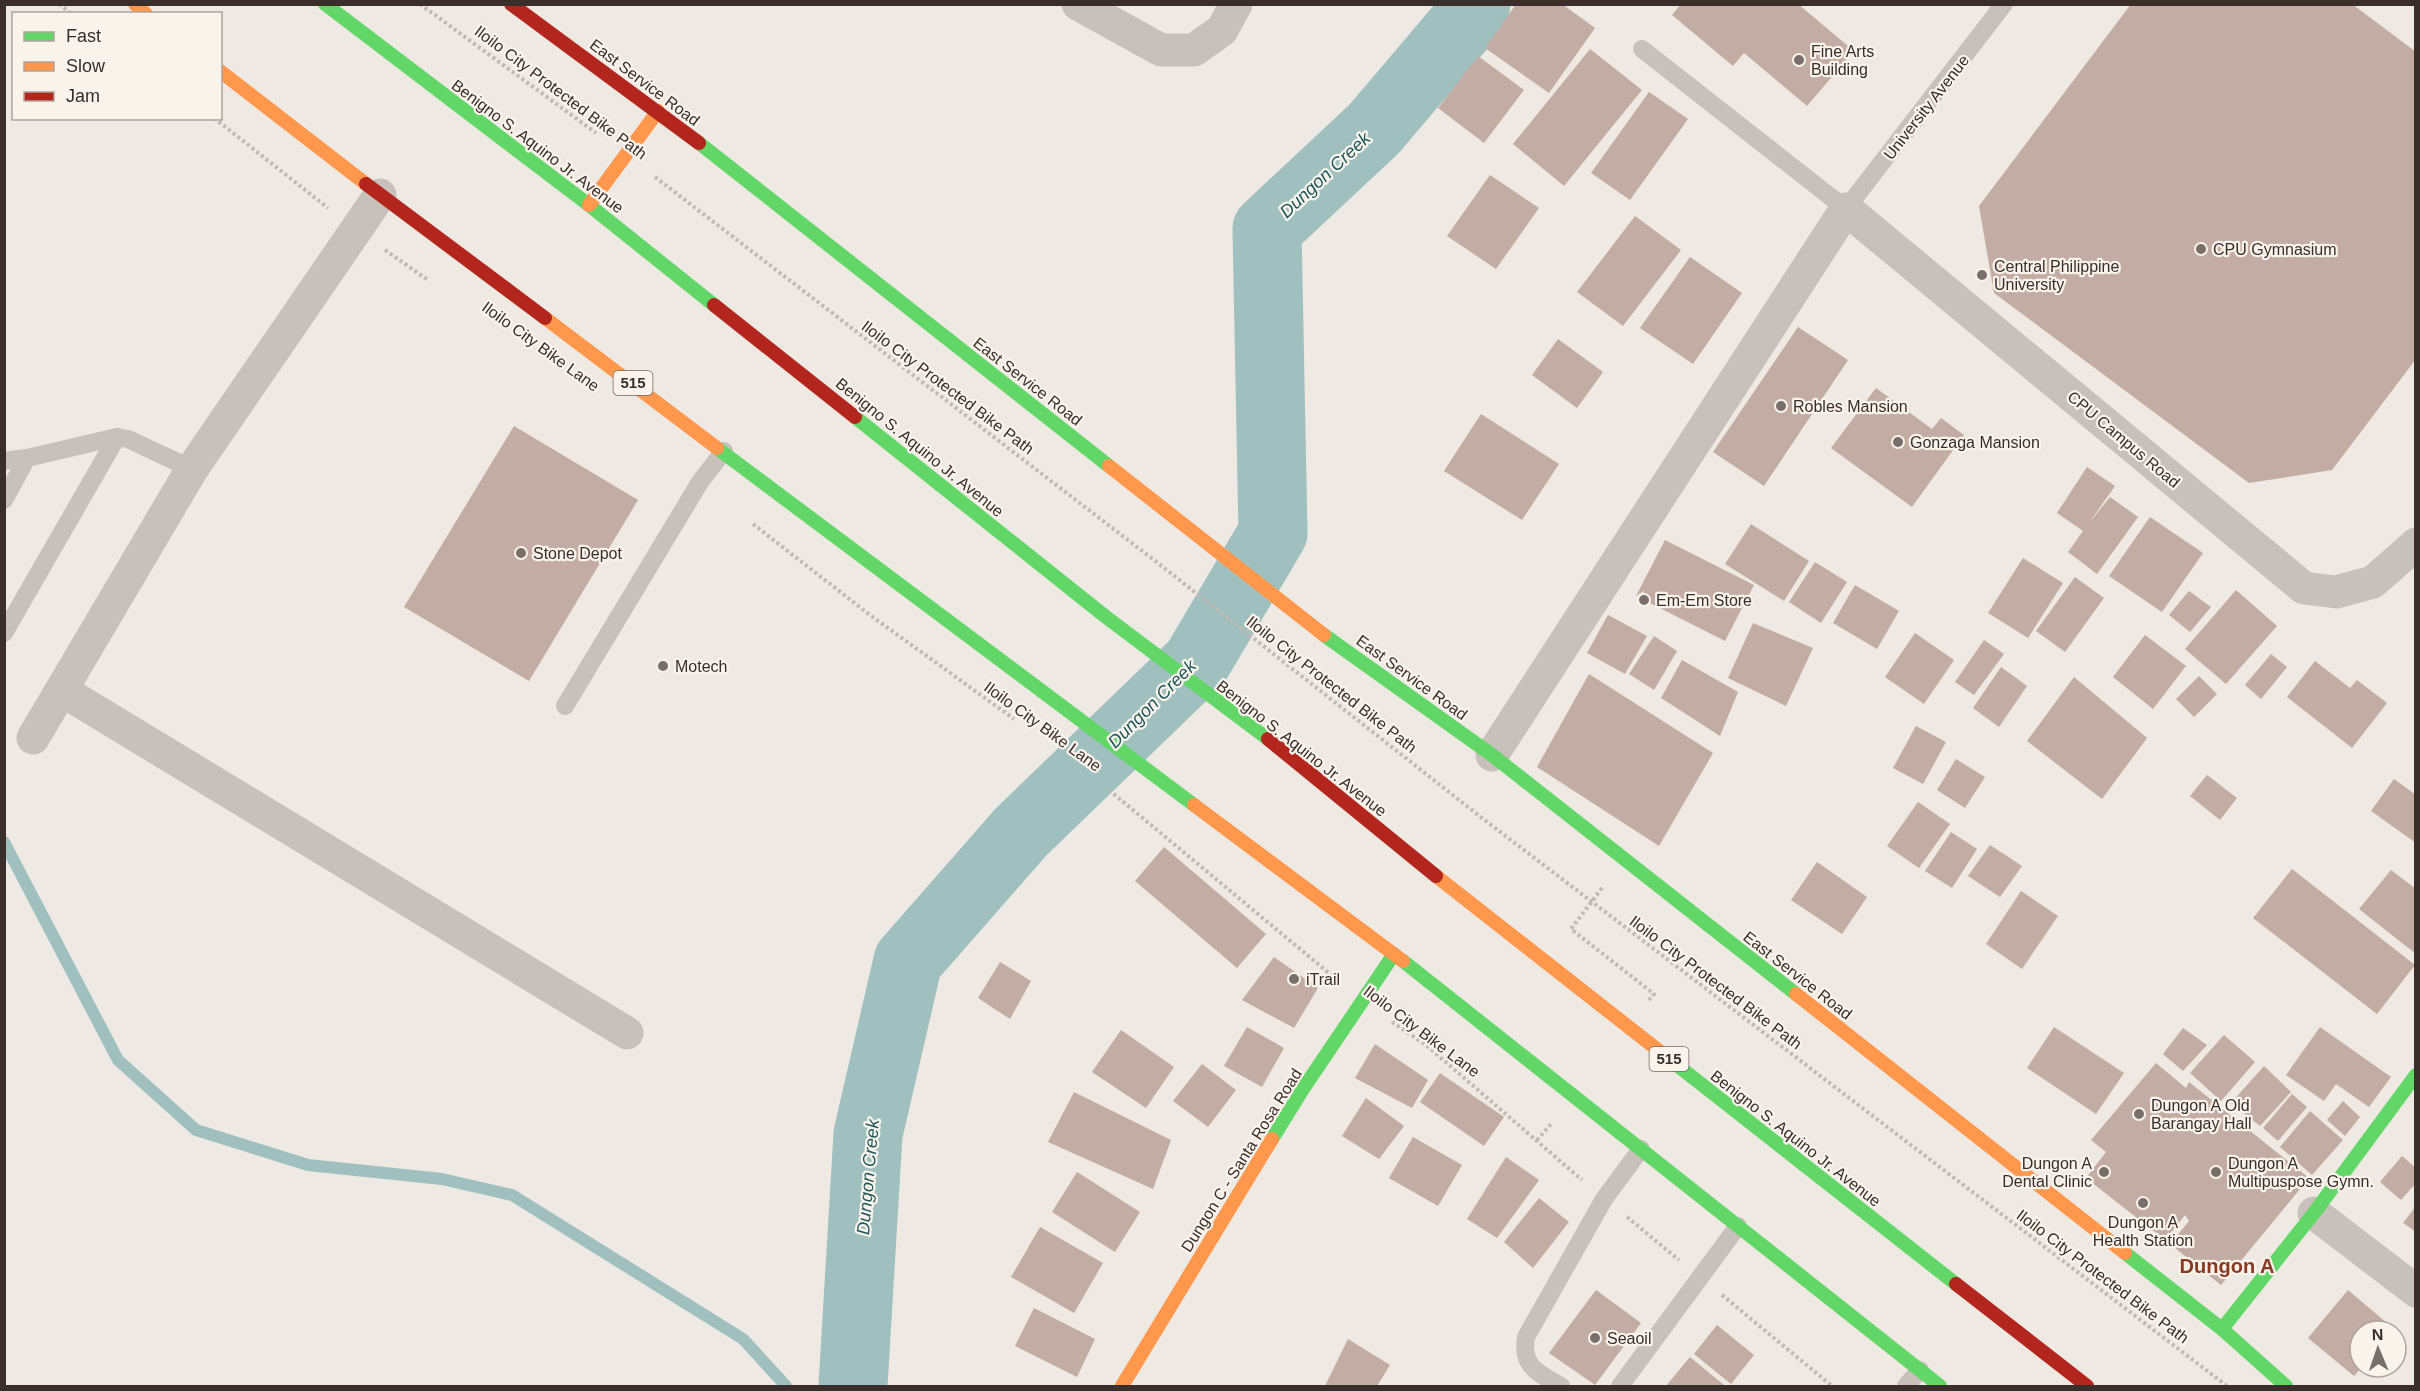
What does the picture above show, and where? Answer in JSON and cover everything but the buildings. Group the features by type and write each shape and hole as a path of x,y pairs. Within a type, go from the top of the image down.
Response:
{"main road":[{"name":"Benigno S. Aquino Jr. Avenue","path":"325,4 589,204 1106,617 1254,728 1481,912 2086,1386"},
{"name":"East Service Road","path":"512,4 658,111 1322,633 1492,755 2222,1329 2286,1386"},
{"name":"515","path":"222,73 380,195 1047,692 1394,954 1940,1386"},
{"path":"589,204 658,111"},
{"name":"Dungon C - Santa Rosa Road","path":"1122,1386 1303,1089 1394,954"},
{"path":"2222,1329 2314,1213 2415,1075"}],"street":[{"path":"1078,4 1161,50 1194,50 1222,30 1236,4"},
{"path":"33,738 63,691 192,469 380,195"},
{"path":"1492,755 1846,208"},
{"name":"CPU Campus Road","path":"1846,208 2304,588 2336,592 2373,582 2415,544"},
{"path":"63,691 627,1033"},
{"path":"2314,1213 2415,1291"}],"lane":[{"name":"University Avenue","path":"1846,208 2004,4"},
{"path":"1642,49 1846,208"},
{"path":"4,461 27,458 117,437 128,439 192,469"},
{"path":"4,633 117,437"},
{"path":"565,706 700,482 724,451"},
{"path":"4,500 27,458"},
{"path":"1561,1386 1537,1372 1527,1361 1524,1350 1526,1337 1604,1199 1641,1149"},
{"path":"1620,1386 1738,1226"},
{"path":"1906,1386 1920,1370"}],"path":[{"name":"Iloilo City Protected Bike Path","path":"420,4 624,154 1154,560 1482,818 2227,1386"},
{"path":"217,120 356,230 432,283"},
{"name":"Iloilo City Bike Lane","path":"744,517 870,615 1019,723"},
{"name":"Iloilo City Bike Lane","path":"1107,789 1362,1001 1426,1045 1604,1199 1832,1386"},
{"path":"1574,926 1583,914"}],"waterway":[{"name":"Dungon Creek","path":"853,1386 868,1134 908,961 1021,832 1196,663 1273,533 1267,229 1374,129 1470,16 1476,4"},
{"path":"4,842 118,1060 196,1130 308,1165 442,1179 512,1195 743,1339 786,1386"}],"traffic: fast":[{"path":"325,4 589,205 714,305"},
{"path":"699,143 1109,466"},
{"path":"855,417 1106,617 1268,739"},
{"path":"717,448 1194,805"},
{"path":"1324,635 1492,755 1796,994"},
{"path":"1272,1139 1394,954"},
{"path":"1403,961 1940,1386"},
{"path":"1663,1054 1956,1284"},
{"path":"2222,1329 2314,1213 2416,1075"},
{"path":"2125,1253 2222,1329 2286,1386"}],"traffic: slow":[{"path":"135,4 144,12"},
{"path":"222,73 366,184"},
{"path":"589,205 658,111"},
{"path":"545,318 717,448"},
{"path":"1109,466 1324,635"},
{"path":"1194,805 1403,961"},
{"path":"1436,876 1663,1054"},
{"path":"1796,994 2125,1253"},
{"path":"1122,1386 1272,1139"}],"traffic: jam":[{"path":"511,4 699,143"},
{"path":"366,184 545,318"},
{"path":"714,305 855,417"},
{"path":"1268,739 1436,876"},
{"path":"1956,1284 2087,1386"}],"place":[{"name":"Fine Arts Building","path":"1799,60"},
{"name":"CPU Gymnasium","path":"2201,249"},
{"name":"Central Philippine University","path":"1982,275"},
{"name":"Robles Mansion","path":"1781,406"},
{"name":"Gonzaga Mansion","path":"1898,442"},
{"name":"Stone Depot","path":"521,553"},
{"name":"Em-Em Store","path":"1644,600"},
{"name":"Motech","path":"663,666"},
{"name":"iTrail","path":"1294,979"},
{"name":"Dungon A Old Barangay Hall","path":"2139,1114"},
{"name":"Dungon A Dental Clinic","path":"2104,1172"},
{"name":"Dungon A Multipuspose Gymn.","path":"2216,1172"},
{"name":"Dungon A Health Station","path":"2143,1203"},
{"name":"Seaoil","path":"1595,1338"}],"district":[{"name":"Dungon A","path":"2227,1266"}]}
